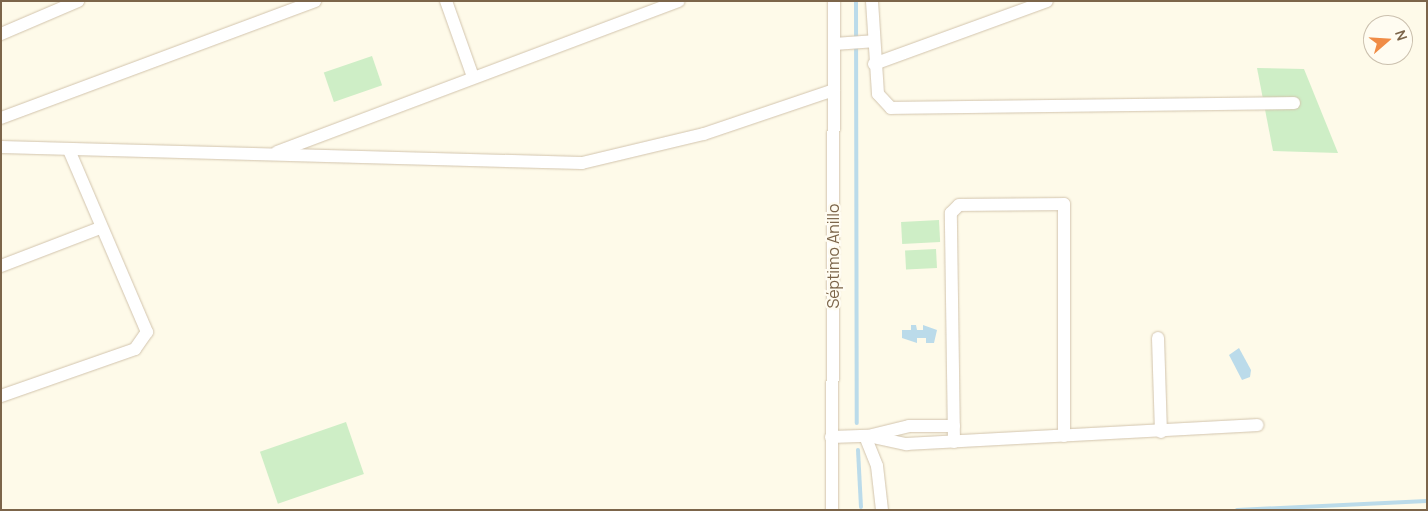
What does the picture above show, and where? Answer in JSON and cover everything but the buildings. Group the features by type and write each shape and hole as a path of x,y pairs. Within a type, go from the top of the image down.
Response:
{"street":[{"path":"1,34 78,1"},
{"path":"1,118 316,1"},
{"path":"446,1 473,77"},
{"path":"270,155 679,1"},
{"name":"Séptimo Anillo","path":"832,510 834,90 846,43 834,1"},
{"path":"872,1 874,64 878,94 892,108 1294,103"},
{"path":"874,64 1047,1"},
{"path":"846,43 873,40"},
{"path":"1,147 70,152 582,163 704,134 834,90"},
{"path":"1,396 143,342 147,332 100,228 70,152"},
{"path":"954,442 952,210 959,205 1060,202 1066,208 1064,436"},
{"path":"1,266 100,228"},
{"path":"1158,338 1162,432"},
{"path":"866,436 896,444 1162,432 1257,425"},
{"path":"831,437 866,436 909,426 954,426"},
{"path":"866,436 877,466 882,510"}],"green space":[{"path":"372,56 382,85 334,102 324,73"},
{"path":"1257,68 1304,69 1338,153 1273,151"},
{"path":"939,220 940,242 902,244 901,222"},
{"path":"936,249 937,268 906,270 905,251"},
{"path":"346,422 364,474 278,504 260,452"}],"water":[{"path":"911,325 916,325 917,330 923,330 923,325 937,330 934,343 926,343 926,338 917,338 917,343 902,338 902,330 911,330"},
{"path":"1239,348 1251,370 1250,377 1242,380 1229,355"}],"waterway":[{"path":"856,1 857,423"},
{"path":"858,450 861,507"},
{"path":"1237,510 1427,501"}]}
